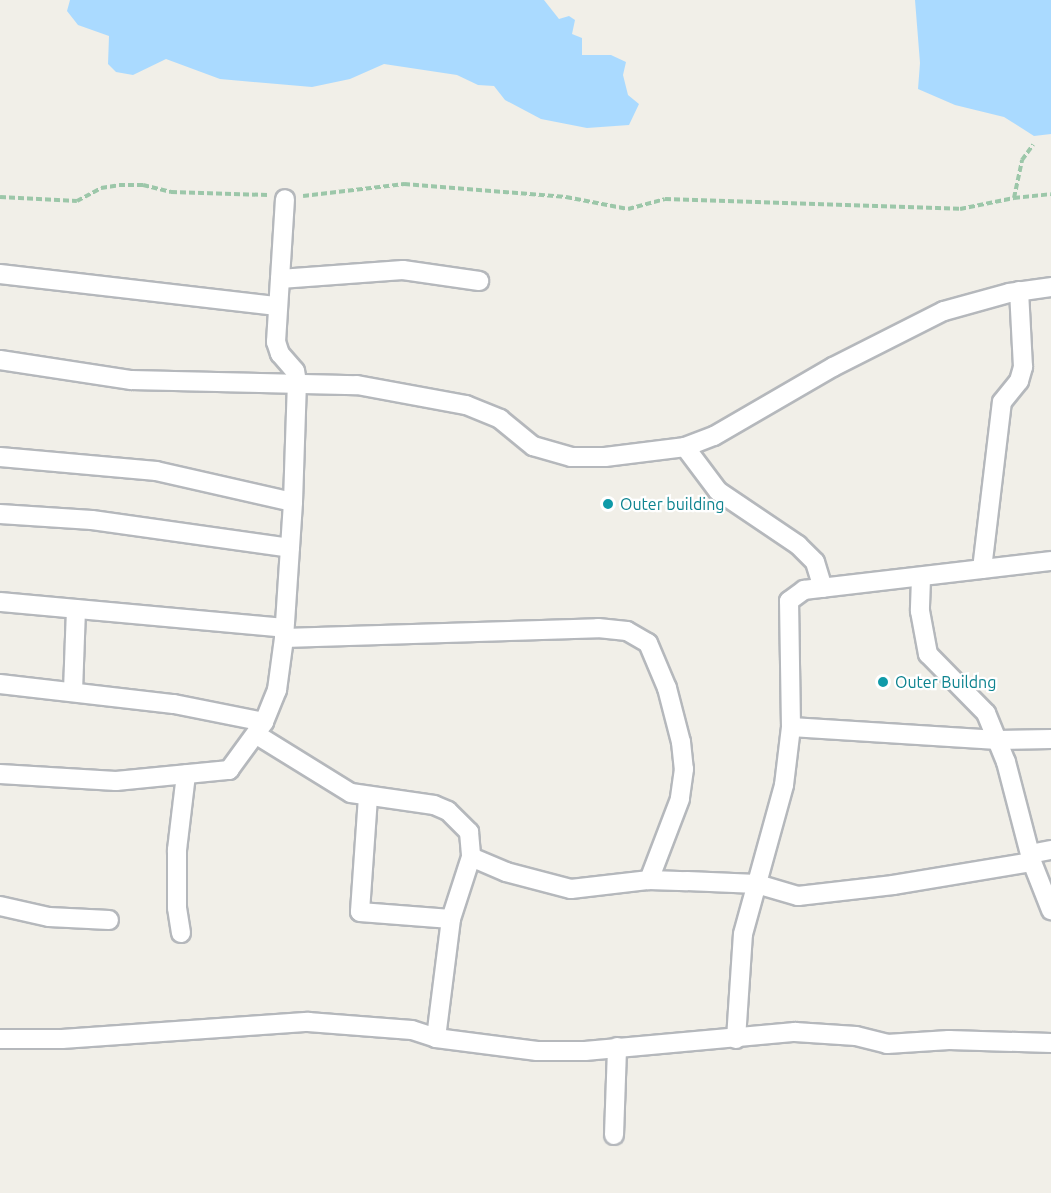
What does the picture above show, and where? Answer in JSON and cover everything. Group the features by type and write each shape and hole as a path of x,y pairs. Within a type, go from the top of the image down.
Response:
{"street":[{"path":"0,774 116,781 229,770 260,728 277,690 284,633 293,502 297,382 295,371 278,349 277,306 285,199"},
{"path":"280,279 403,270 479,281"},
{"path":"0,274 277,306"},
{"path":"0,360 131,380 357,385 466,405 500,419 533,446 571,457 685,447 714,436 833,367 944,311 1019,291 1051,287"},
{"path":"982,569 1002,402 1019,381 1023,367 1019,291"},
{"path":"685,447 718,491 798,545 815,562 823,588"},
{"path":"0,457 156,471 293,502"},
{"path":"0,514 127,524 290,548"},
{"path":"736,1039 743,934 783,785 791,727 789,601 797,592 823,588 1051,561"},
{"path":"921,578 920,611 928,654 975,699 998,740 1031,858 1051,910"},
{"path":"0,602 284,633 598,628 627,631 648,643 667,688 681,742 684,770 680,799 650,880"},
{"path":"73,691 76,609"},
{"path":"0,684 174,704 260,728 351,793 419,802 448,811 469,831 471,857 450,919 436,1038"},
{"path":"791,727 998,740 1051,739"},
{"path":"181,933 177,908 177,849 186,775"},
{"path":"368,797 360,912 450,919"},
{"path":"471,857 506,872 571,889 650,880 757,884 798,896 893,885 1031,858 1051,850"},
{"path":"0,906 49,917 109,920"},
{"path":"0,1039 62,1039 308,1022 412,1030 436,1038 537,1051 736,1039 809,1032 887,1044 949,1040 1051,1043"},
{"path":"614,1134 617,1047"}],"path":[{"path":"1014,198 1022,160 1033,146"},
{"path":"0,197 77,201 101,188 143,185 171,192 275,195 285,199 404,184 566,196 628,209 665,200 960,209 1014,198 1051,194"}],"water":[{"path":"70,0 544,0 559,19 569,16 575,20 572,34 582,38 582,55 611,55 626,62 623,75 628,95 639,104 629,125 587,128 541,119 505,100 494,86 478,85 457,75 384,64 350,79 312,87 220,79 166,59 133,75 116,72 108,64 109,36 78,25 67,11"},
{"path":"915,0 1051,0 1051,134 1034,136 1004,117 955,105 918,89 920,63"}],"place":[{"name":"Outer building","path":"608,504"},
{"name":"Outer Buildng","path":"883,682"}]}
